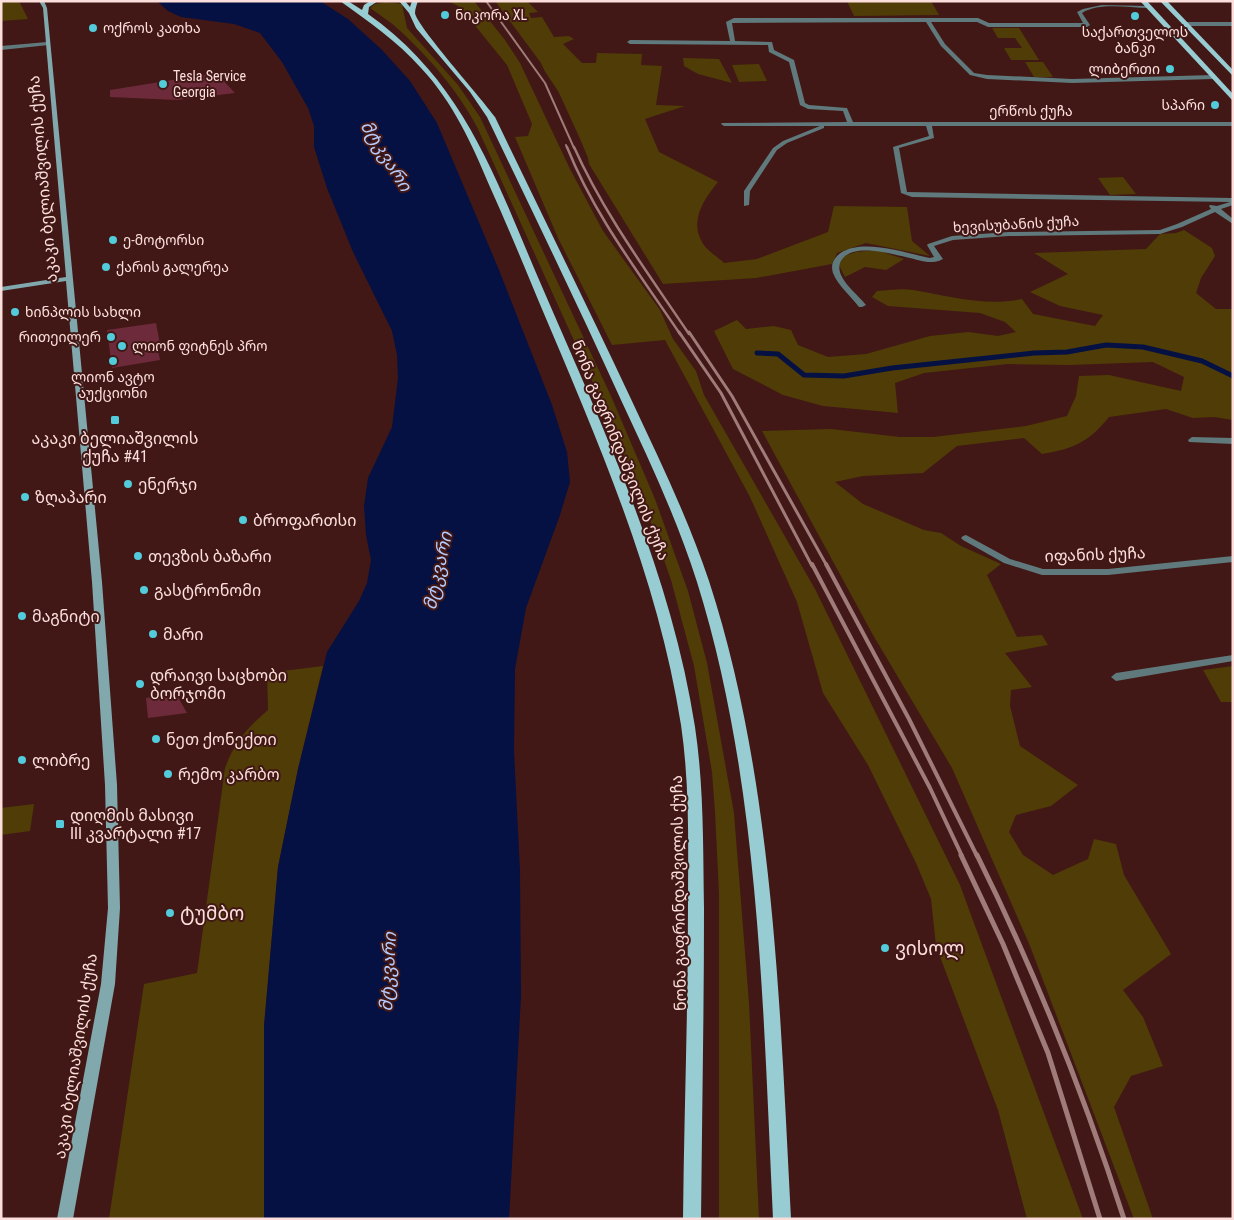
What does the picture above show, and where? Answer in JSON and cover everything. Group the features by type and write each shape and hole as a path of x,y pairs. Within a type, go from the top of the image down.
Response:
{"main road":[{"name":"აკაკი ბელიაშვილის ქუჩა","path":"41,1 44,8 97,591 111,785 114,908 108,984 65,1219"},
{"name":"ნონა გაფრინდაშვილის ქუჩა","path":"343,1 391,35 419,62 445,92 463,120 606,447 639,534 659,595 671,641 688,726 696,819 697,954 692,1219"},
{"path":"365,15 366,6 375,1"},
{"name":"ნონა გაფრინდაშვილის ქუჩა","path":"402,1 414,7 421,33 467,85 491,117 652,455 702,581 719,638 746,760 763,908 776,1089 782,1219"},
{"path":"1163,1 1233,74"},
{"path":"1145,4 1233,99"},
{"path":"1,288 68,279"}],"street":[{"path":"733,42 729,22 734,20 978,20 988,25 1087,25 1079,13 1082,10 1094,7 1145,4"},
{"path":"928,20 943,45 972,74 980,76 1072,81 1213,77"},
{"path":"1184,24 1233,24"},
{"path":"630,42 770,43 771,52 792,62 802,104 808,107 846,109 851,124"},
{"path":"1,48 47,44"},
{"name":"ერწოს ქუჩა","path":"724,124 1233,124"},
{"name":"ერწოს ქუჩა","path":"746,205 746,191 775,149 785,142 830,124"},
{"name":"ხევისუბანის ქუჩა","path":"929,124 932,137 896,147 904,193 912,196 1198,199 1233,202"},
{"path":"1198,199 1216,208 1233,222"},
{"name":"ხევისუბანის ქუჩა","path":"862,305 836,274 836,263 840,254 850,250 876,248 930,260 939,259 930,246 952,238 1009,234 1160,232 1181,228 1216,208 1233,202"},
{"path":"1192,440 1233,441"},
{"name":"იფანის ქუჩა","path":"966,538 1006,561 1042,572 1108,572 1233,559"},
{"path":"1116,677 1233,658"}],"shaded area":[{"path":"1,1 19,1 28,19 1,21"},
{"path":"448,1 474,1 505,40 520,63 570,169 603,231 660,310 673,339 696,371 704,395 815,589 960,885 1083,1219 1027,1219 998,1110 936,946 931,899 916,863 868,765 823,693 797,602 750,497 665,340 612,345 558,238 515,137 528,136 532,124 507,65 460,7"},
{"path":"495,1 527,1 538,12 529,13 531,18 542,17 554,37 569,36 574,39 563,44 582,63 596,63 597,53 642,54 641,65 662,66 656,105 685,106 645,119 659,152 718,182 700,210 697,226 698,234 704,245 724,263 757,259 828,232 834,206 907,207 912,241 930,256 866,243 837,253 832,264 756,278 663,284 589,164 585,150 559,92 541,63"},
{"path":"847,1 931,1 939,15 854,16"},
{"path":"386,2 402,4 407,28 458,85 480,117 611,396 655,499 688,591 707,663 734,813 749,1003 759,1219 719,1219 719,893 712,772 694,666 671,580 641,495 586,367 478,129 453,88 432,63 395,26 370,8 375,4"},
{"path":"992,28 1019,28 1039,60 1011,60 1004,48 1022,48 1015,38 998,38"},
{"path":"683,58 719,59 732,83 698,74 684,66"},
{"path":"1025,62 1043,62 1053,77 1034,77"},
{"path":"759,64 767,81 739,82 732,65"},
{"path":"1123,177 1136,194 1110,195 1098,178"},
{"path":"1184,230 1212,248 1215,256 1201,278 1196,293 1216,309 1233,309 1233,420 1214,417 1193,418 1166,409 1109,417 1094,433 1080,443 1063,450 1042,454 1024,438 957,446 923,473 863,476 835,482 863,504 924,530 941,533 961,546 1001,564 987,575 1017,637 1042,635 1048,645 1005,653 1032,687 1011,690 1010,706 1020,746 1078,785 1051,806 1016,815 1009,832 1023,855 1053,875 1088,859 1094,839 1116,844 1124,875 1171,954 1123,990 1143,1017 1163,1066 1131,1076 1114,1107 1153,1219 1134,1219 1030,946 952,768 873,635 762,431 831,429 900,437 933,437 1026,426 1067,416 1076,396 1079,376 1109,375 1181,391 1184,377 1153,362 1069,365 1008,364 924,373 895,383 898,413 823,406 783,395 733,369 714,331 737,320 746,329 774,326 791,330 798,345 828,357 866,354 930,336 968,332 998,336 1016,332 1005,322 980,313 888,306 872,297 877,291 900,289 981,301 994,302 1022,299 1033,314 1095,326 1103,315 1060,306 1030,292 1068,274 1034,253 1146,249 1160,234 1176,233"},
{"path":"876,250 904,259 886,270 865,267 845,277 839,265 844,256 856,252"},
{"path":"323,666 298,769 278,867 264,1026 264,1219 109,1219 144,984 197,973 225,768 242,736 268,710 267,673"},
{"path":"1233,666 1233,702 1221,702 1203,670"},
{"path":"34,804 30,831 1,835 1,808"}],"water":[{"name":"მტკვარი","path":"157,1 320,1 348,19 382,50 410,81 437,123 499,270 552,405 567,452 570,482 526,608 515,669 514,751 520,871 521,996 509,1219 264,1219 264,1026 278,867 298,769 327,652 359,601 367,583 371,560 366,535 364,506 368,478 392,427 398,378 397,355 392,331 353,252 327,188 314,147 314,126 308,108 282,62 260,33 234,24 181,17 168,11"}],"building":[{"name":"Tesla Service Georgia","path":"216,73 235,93 177,100 110,97 110,90"},
{"path":"156,323 160,344 157,345 160,360 112,368 107,330"},
{"path":"175,692 187,713 148,718 146,698"}],"waterway":[{"path":"757,353 778,354 804,375 844,376 892,368 1034,353 1067,352 1106,345 1143,347 1202,361 1233,376"}],"railway":[{"path":"486,1 545,83 574,148"},
{"path":"567,147 590,196 604,220 680,334"},
{"path":"574,147 613,220 689,334"},
{"path":"679,332 721,393 812,566"},
{"path":"689,332 732,396 827,566"},
{"path":"812,564 930,788 962,856"},
{"path":"826,564 909,719 977,856"},
{"path":"961,855 1003,944 1048,1053 1100,1219"},
{"path":"977,855 1019,944 1057,1034 1109,1172 1124,1219"}],"place":[{"name":"ნიკორა XL","path":"445,15"},
{"name":"საქართველოს ბანკი","path":"1135,16"},
{"name":"ოქროს კათხა","path":"93,28"},
{"name":"ლიბერთი","path":"1170,69"},
{"name":"Tesla Service Georgia","path":"163,84"},
{"name":"სპარი","path":"1215,105"},
{"name":"ე-მოტორსი","path":"113,240"},
{"name":"ქარის გალერეა","path":"106,267"},
{"name":"ხინპლის სახლი","path":"15,312"},
{"name":"რითეილერ","path":"111,337"},
{"name":"ლიონ ფიტნეს პრო","path":"122,346"},
{"name":"ლიონ ავტო აუქციონი","path":"113,361"},
{"name":"აკაკი ბელიაშვილის ქუჩა #41","path":"115,420"},
{"name":"ენერჯი","path":"128,484"},
{"name":"ზღაპარი","path":"25,497"},
{"name":"ბროფართსი","path":"243,520"},
{"name":"თევზის ბაზარი","path":"138,556"},
{"name":"გასტრონომი","path":"144,590"},
{"name":"მაგნიტი","path":"22,616"},
{"name":"მარი","path":"153,634"},
{"name":"დრაივი საცხობი ბორჯომი","path":"140,684"},
{"name":"ნეთ ქონექთი","path":"156,739"},
{"name":"ლიბრე","path":"22,760"},
{"name":"რემო კარბო","path":"168,774"},
{"name":"დიღმის მასივი III კვარტალი #17","path":"60,824"},
{"name":"ტუმბო","path":"170,913"},
{"name":"ვისოლ","path":"885,948"}]}
